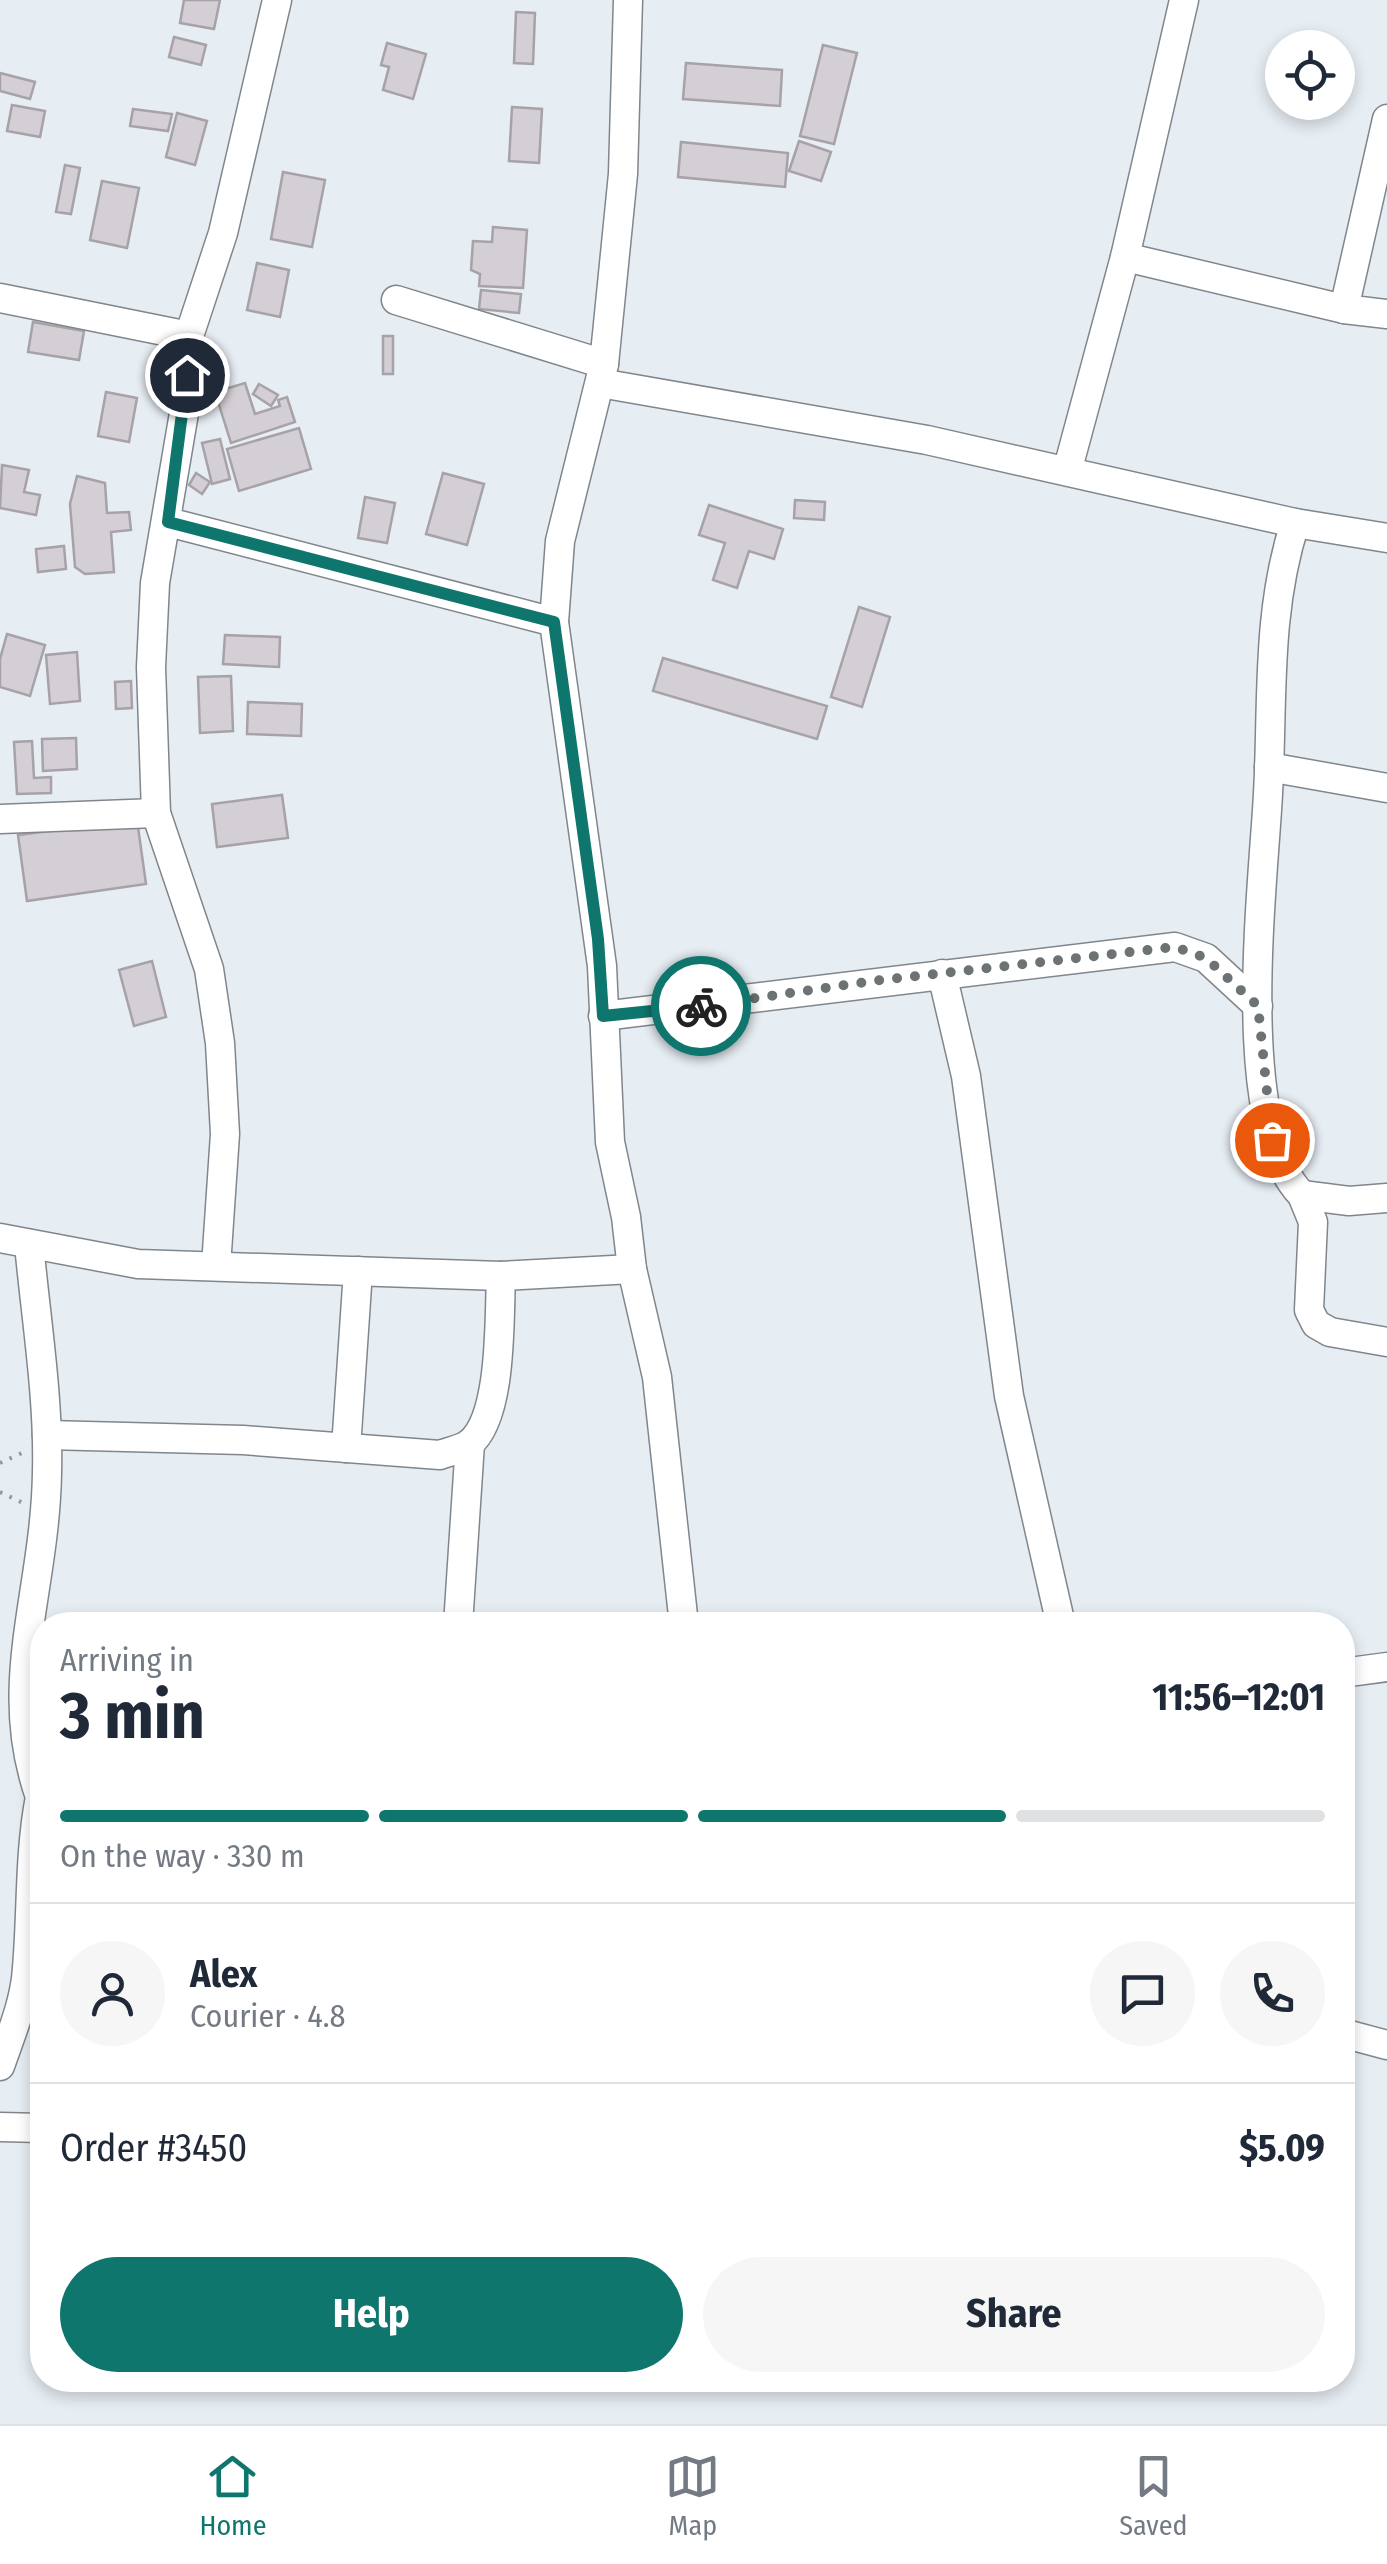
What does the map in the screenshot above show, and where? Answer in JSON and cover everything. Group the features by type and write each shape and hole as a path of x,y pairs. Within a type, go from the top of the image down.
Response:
{"street":[{"path":"216,1266 225,1134 220,1044 209,968 156,813 151,667 155,583 184,413 190,336 228,215 277,0"},
{"path":"628,0 623,174 602,374 560,541 554,622 602,966 610,1142 632,1270 657,1377 683,1612"},
{"path":"1068,468 1125,257 1184,0"},
{"path":"1344,309 1387,119"},
{"path":"1125,257 1344,309 1387,314"},
{"path":"0,298 190,336"},
{"path":"396,300 602,374 1068,468 1295,523 1387,538"},
{"path":"168,522 554,622"},
{"path":"1295,523 1272,626 1258,1006 1272,1140 1281,1171 1302,1195 1312,1222 1309,1310 1316,1324 1330,1332 1387,1342"},
{"path":"1269,767 1387,788"},
{"path":"0,818 156,813"},
{"path":"603,1016 1175,947 1206,958 1258,1006"},
{"path":"942,974 966,1076 1009,1396 1059,1612"},
{"path":"1302,1195 1349,1201 1387,1198"},
{"path":"0,1238 138,1264 501,1276 632,1270"},
{"path":"28,1244 48,1478 3,1702 17,1764 30,1781"},
{"path":"346,1448 358,1271"},
{"path":"459,1612 470,1443 483,1424 492,1398 501,1276"},
{"path":"47,1436 440,1455 470,1443"},
{"path":"1355,1671 1387,1667"},
{"path":"0,2066 20,2008 27,1971 30,1877"},
{"path":"0,1926 28,1914"},
{"path":"1355,2036 1387,2045"},
{"path":"0,2127 30,2128"}],"building":[{"path":"184,0 220,0 214,29 180,23"},
{"path":"516,12 535,13 533,64 514,63"},
{"path":"174,37 206,45 201,65 169,57"},
{"path":"387,43 426,54 413,99 383,90 389,67 381,65"},
{"path":"823,45 857,53 834,144 800,136"},
{"path":"686,63 782,70 780,106 683,99"},
{"path":"0,73 35,82 30,99 0,91"},
{"path":"12,105 45,111 40,137 7,131"},
{"path":"512,107 542,109 539,163 509,161"},
{"path":"133,109 172,114 168,131 130,126"},
{"path":"177,113 207,121 195,165 166,157"},
{"path":"799,141 831,152 821,181 789,171"},
{"path":"681,142 788,153 785,187 678,177"},
{"path":"65,165 80,168 71,214 56,212"},
{"path":"283,172 325,180 312,247 271,239"},
{"path":"102,181 139,188 127,248 90,240"},
{"path":"493,227 527,230 523,288 479,286 480,274 471,270 473,241 492,242"},
{"path":"257,263 289,270 280,317 247,310"},
{"path":"481,290 521,294 519,313 479,309"},
{"path":"33,322 84,331 79,360 28,352"},
{"path":"383,336 393,336 393,374 383,374"},
{"path":"245,383 255,414 280,406 278,400 287,397 295,422 231,443 215,392"},
{"path":"259,384 278,395 271,406 253,394"},
{"path":"106,392 137,398 129,442 98,436"},
{"path":"299,428 311,469 239,491 227,449"},
{"path":"220,439 230,479 212,484 202,443"},
{"path":"2,465 29,470 24,492 40,495 36,515 0,508"},
{"path":"196,473 210,482 202,494 189,485"},
{"path":"443,473 484,484 467,545 426,534"},
{"path":"77,476 105,483 107,513 129,512 131,530 111,532 114,572 85,574 75,567 70,504"},
{"path":"365,497 395,503 387,543 358,538"},
{"path":"795,500 825,502 824,520 794,518"},
{"path":"709,505 783,529 774,559 749,551 737,588 713,580 725,543 699,535"},
{"path":"64,546 66,569 38,572 36,549"},
{"path":"859,607 890,617 862,707 831,697"},
{"path":"7,634 45,645 30,696 0,687 0,659"},
{"path":"225,635 280,637 279,667 223,664"},
{"path":"77,652 80,701 50,704 46,655"},
{"path":"663,658 827,706 817,739 653,691"},
{"path":"231,676 233,731 200,733 198,677"},
{"path":"131,681 132,708 116,709 115,682"},
{"path":"248,702 302,704 301,736 247,734"},
{"path":"76,738 77,769 43,771 42,739"},
{"path":"32,741 34,778 51,777 51,793 17,794 14,742"},
{"path":"282,795 288,838 217,847 212,804"},
{"path":"137,820 146,884 27,901 18,835"},
{"path":"152,961 166,1017 134,1026 119,970"}],"way so far":[{"path":"701,1006 873,981 1175,947 1206,958 1258,1006 1272,1140"}],"route":[{"path":"187,375 168,522 554,622 602,966 603,1016 701,1006"}]}
